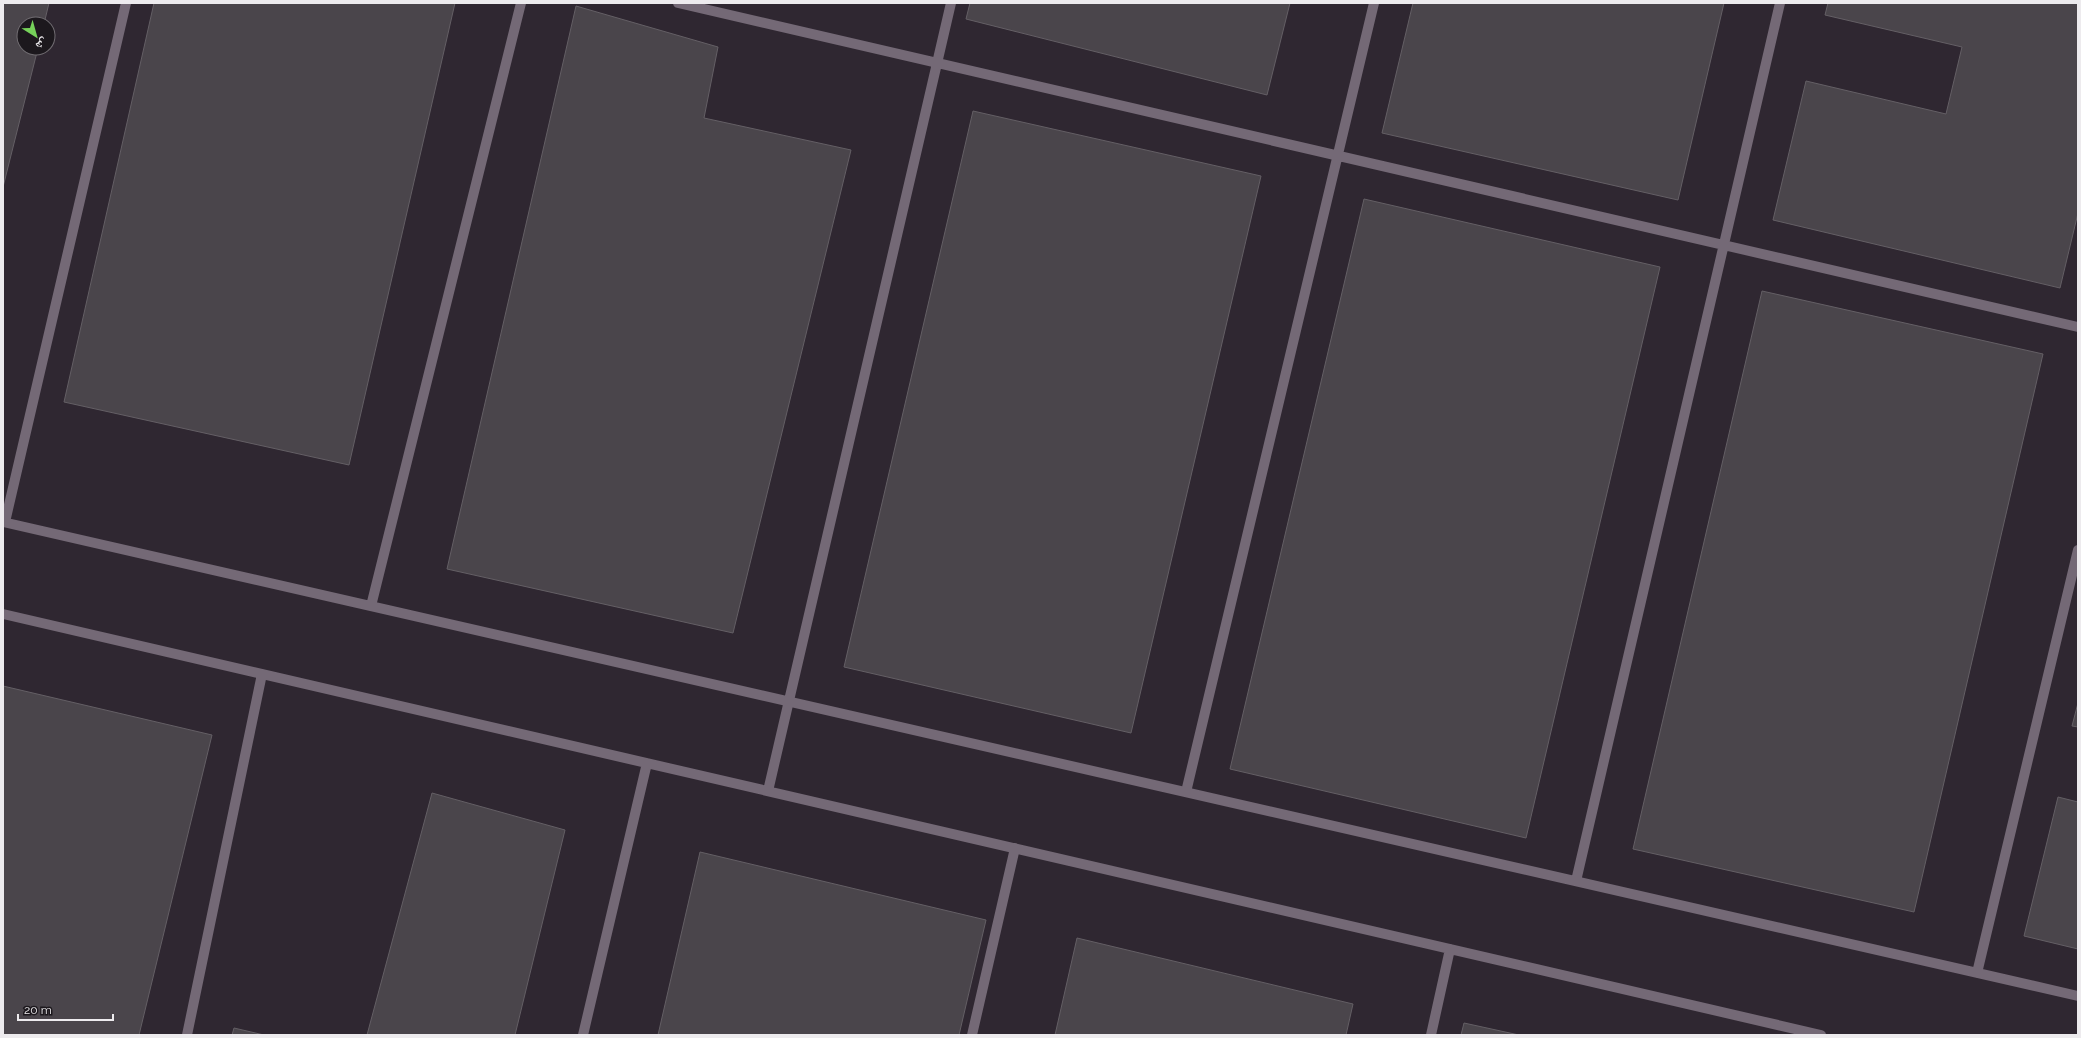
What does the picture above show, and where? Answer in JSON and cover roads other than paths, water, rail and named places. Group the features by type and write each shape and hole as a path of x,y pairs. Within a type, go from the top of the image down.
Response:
{"street":[{"path":"126,3 4,522 2078,996"},
{"path":"371,606 521,3"},
{"path":"678,3 2078,327"},
{"path":"768,791 951,3"},
{"path":"1186,792 1374,3"},
{"path":"1576,881 1780,3"},
{"path":"1977,973 2078,550"},
{"path":"3,614 1821,1035"},
{"path":"187,1035 262,674"},
{"path":"583,1035 647,763"},
{"path":"972,1035 1015,848"},
{"path":"1431,1035 1450,949"}]}
